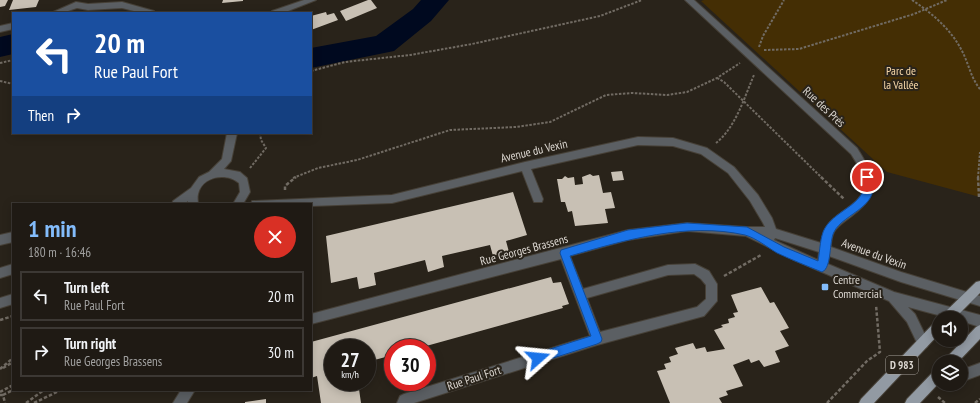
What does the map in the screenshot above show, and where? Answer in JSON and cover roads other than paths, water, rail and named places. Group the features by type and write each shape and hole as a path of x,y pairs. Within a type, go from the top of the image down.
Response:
{"main road":[{"path":"954,311 980,286"},
{"path":"957,355 980,331"},
{"name":"D 983","path":"865,403 932,333"},
{"path":"911,403 932,382"}],"street":[{"path":"278,12 312,0"},
{"name":"Rue des Prés","path":"689,0 854,151 865,169 869,185 864,201 837,221 829,230 822,267"},
{"path":"57,12 75,3 88,7 122,5 147,12"},
{"path":"0,29 12,26"},
{"path":"193,203 194,191 197,185 222,165 227,157 232,134"},
{"name":"Avenue du Vexin","path":"227,157 236,174 244,181 246,190 252,198 259,203 278,203 392,199 525,166 638,141 673,142 704,152 731,170 754,198 768,221 772,232"},
{"path":"525,166 538,199"},
{"path":"209,176 223,172 236,174"},
{"path":"239,203 246,190"},
{"path":"178,203 194,191"},
{"name":"Rue Georges Brassens","path":"312,319 628,235 687,227 747,232"},
{"path":"747,232 781,250 893,297 934,311"},
{"name":"Avenue du Vexin","path":"747,232 772,232 801,240 901,277 980,301"},
{"path":"768,243 772,232"},
{"path":"0,240 12,238"},
{"path":"564,253 597,339"},
{"name":"Rue Paul Fort","path":"403,403 404,400 597,339 700,312 711,301 712,284 705,275 695,269 668,270 580,295"},
{"path":"0,273 12,270"},
{"path":"893,297 911,318 923,343"},
{"path":"0,303 12,299"},
{"path":"968,319 980,321"},
{"path":"968,373 980,369"},
{"path":"926,388 932,386"},
{"path":"179,403 188,391"}],"waterway":[{"path":"312,58 384,44 422,15 436,0"},
{"path":"0,47 12,44"}],"place":[{"name":"Centre Commercial","path":"825,287"}],"park label":[{"name":"Parc de la Vallée","path":"901,78"}]}
